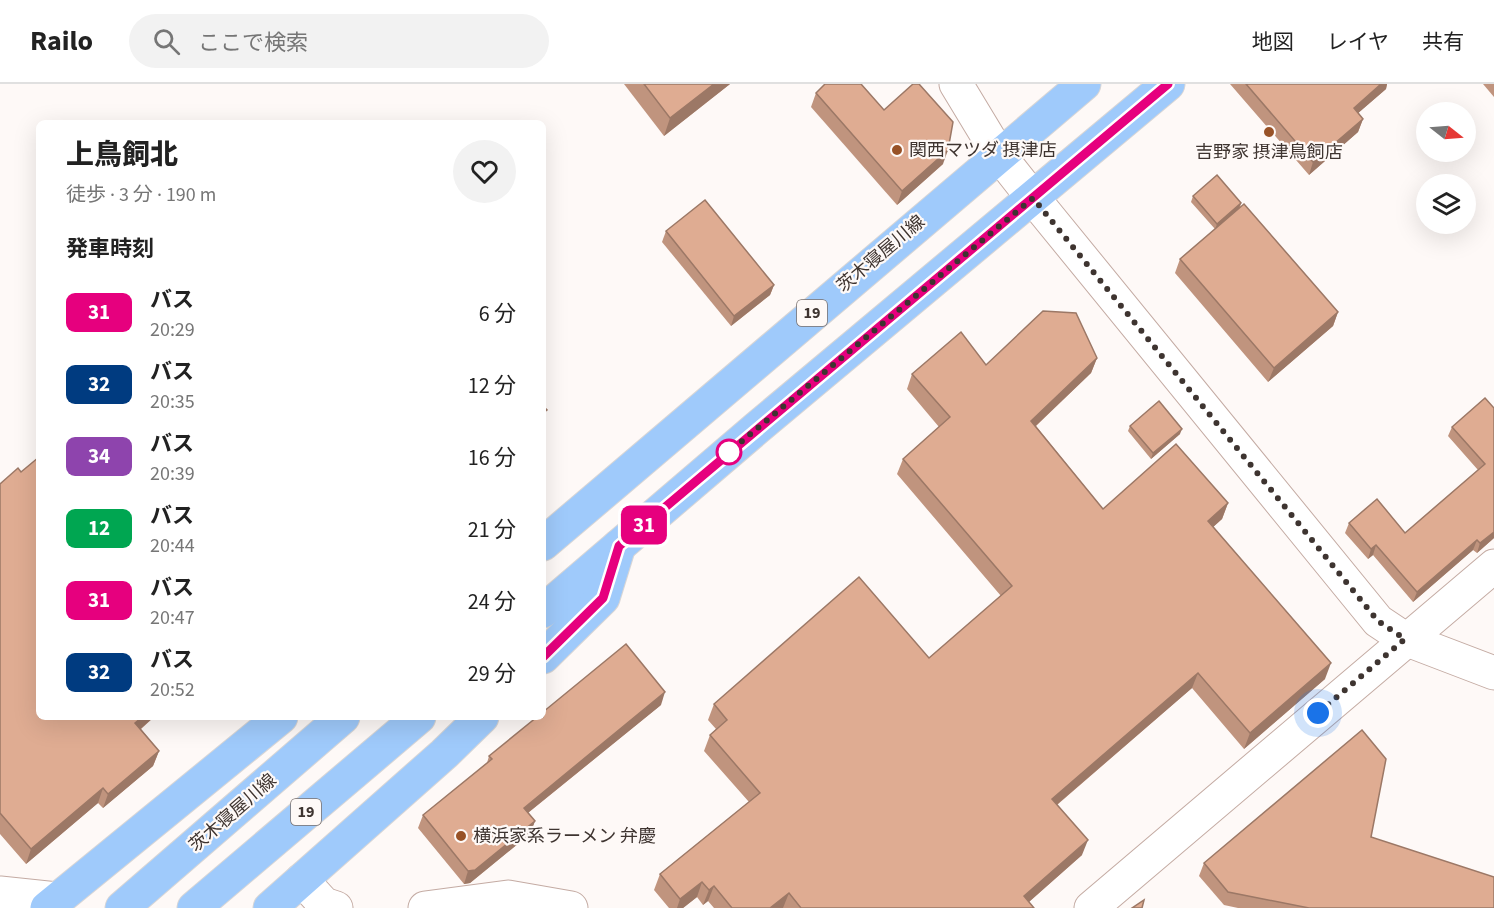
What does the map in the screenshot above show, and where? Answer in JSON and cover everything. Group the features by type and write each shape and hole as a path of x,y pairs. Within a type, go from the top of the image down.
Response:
{"main road":[{"name":"茨木寝屋川線","path":"546,541 1083,84"},
{"path":"546,608 758,427 1168,84"},
{"path":"546,654 603,598 619,546"},
{"path":"52,904 277,720"},
{"name":"茨木寝屋川線","path":"122,908 340,720"},
{"name":"19","path":"194,908 415,720"},
{"path":"270,908 444,754 479,720"}],"street":[{"path":"956,84 999,155 1378,621 1405,639 1494,673"},
{"path":"1091,908 1405,639 1494,566"},
{"path":"302,880 324,904 336,908"},
{"path":"0,893 52,904"},
{"path":"425,908 508,897 571,908"}],"building":[{"path":"644,84 714,84 670,118"},
{"name":"関西マツダ 摂津店","path":"825,84 861,84 884,110 913,84 919,84 953,122 948,150 902,191 816,93"},
{"path":"1246,84 1381,84 1354,108 1363,119 1313,162"},
{"path":"1217,175 1241,203 1217,224 1193,196"},
{"path":"705,200 774,285 734,316 666,231"},
{"path":"1244,204 1338,312 1274,368 1180,259"},
{"path":"1043,311 1076,313 1097,358 1031,421 1103,509 1176,444 1228,503 1208,521 1331,663 1250,733 1198,673 1052,799 1088,840 1024,896 1034,908 801,908 789,893 770,908 732,908 714,886 709,890 702,882 680,899 660,874 760,793 710,735 727,720 714,704 859,577 929,658 1012,586 903,459 950,417 912,374 961,332 986,365"},
{"path":"1485,398 1494,408 1494,532 1480,543 1477,540 1417,592 1376,545 1371,549 1349,523 1377,499 1405,533 1485,464 1452,427"},
{"path":"1159,401 1182,429 1153,453 1130,426"},
{"path":"36,460 36,720 138,720 135,723 159,751 108,794 103,788 31,849 0,813 0,484 18,468 21,472"},
{"path":"626,644 665,692 524,808 535,821 475,870 468,871 423,815 492,759 489,756 533,720 546,720 546,710"},
{"path":"1362,730 1386,759 1371,837 1494,877 1494,908 1309,908 1228,892 1204,863"},
{"path":"1144,900 1142,908 1132,908"}],"bus line":[{"name":"31","path":"546,654 603,598 619,546 1168,84"}],"place":[{"name":"吉野家 摂津鳥飼店","path":"1269,132"},
{"name":"関西マツダ 摂津店","path":"897,150"},
{"name":"横浜家系ラーメン 弁慶","path":"461,836"}],"route":[{"path":"729,452 723,457 1033,198 1378,621 1405,639 1318,713"}]}
